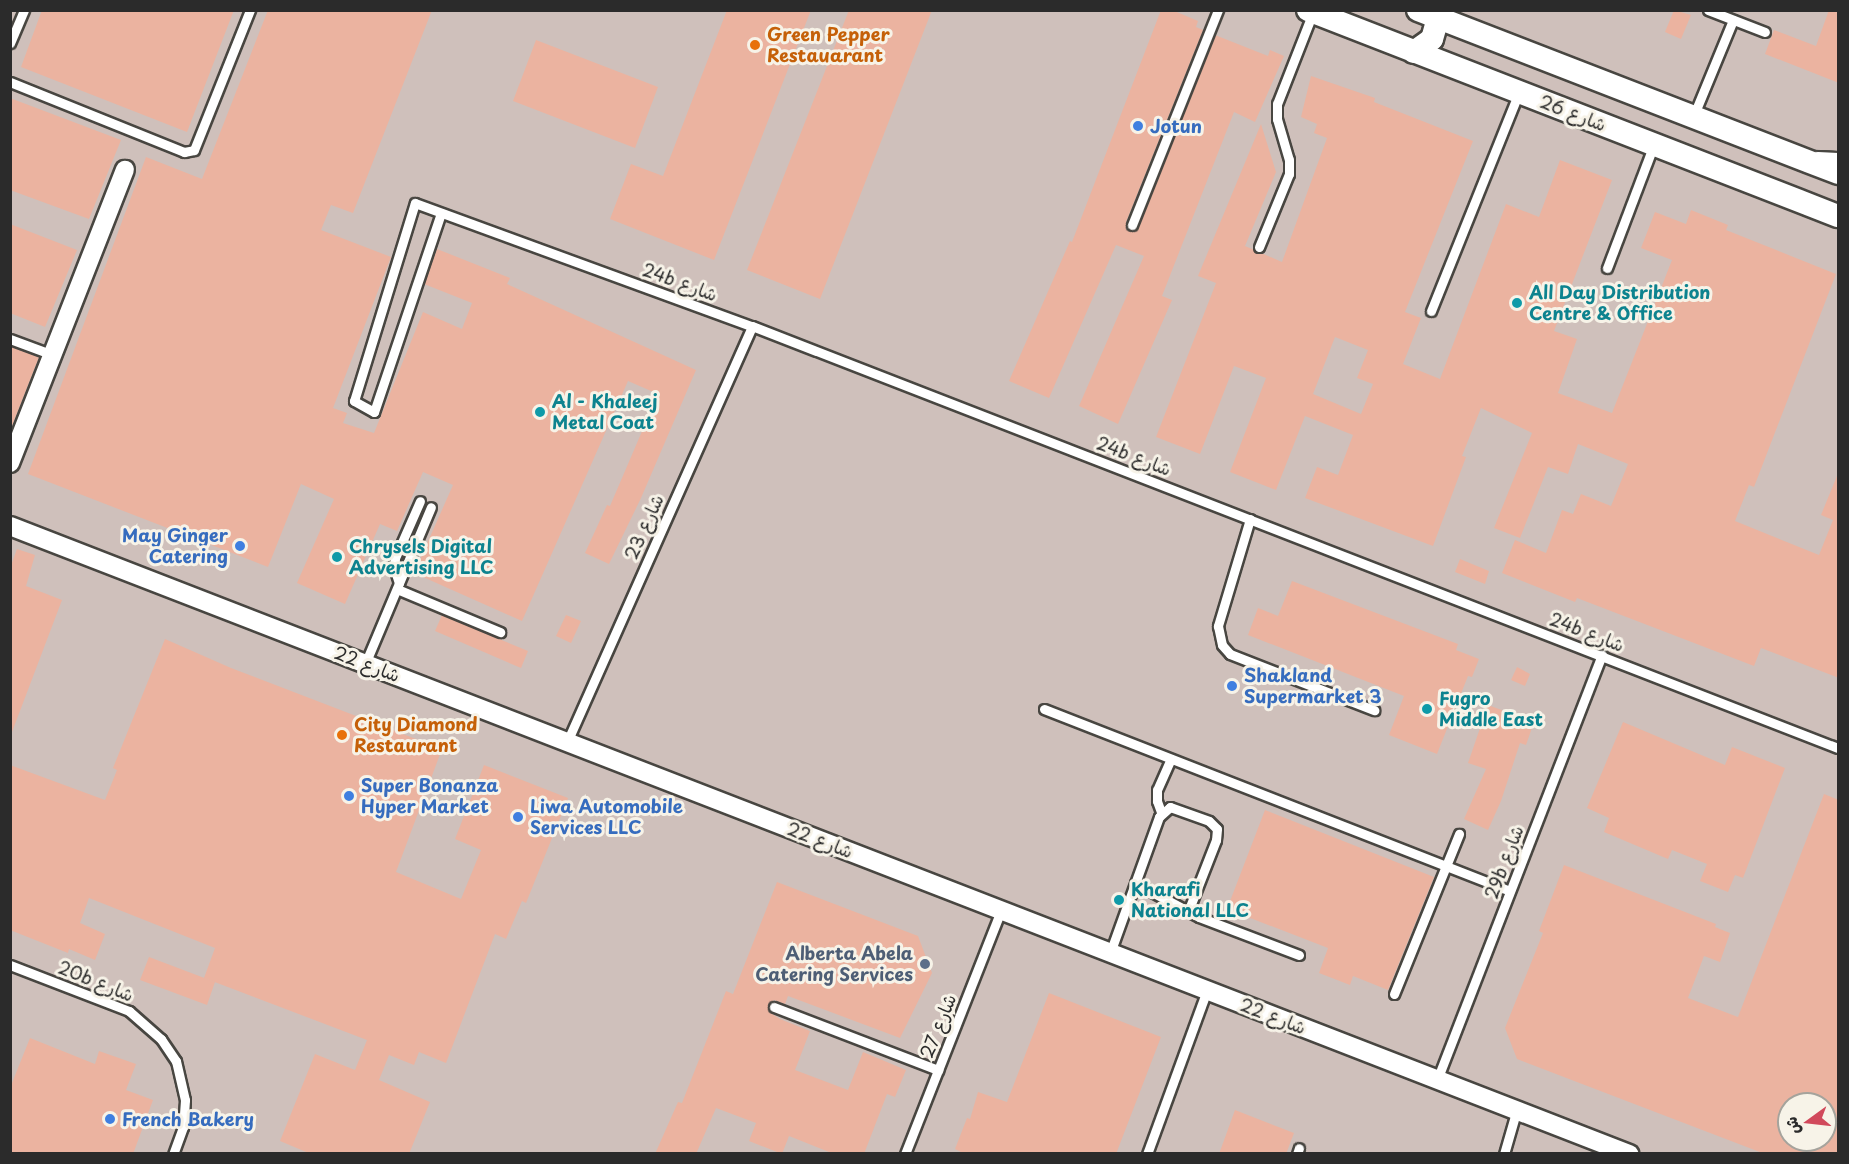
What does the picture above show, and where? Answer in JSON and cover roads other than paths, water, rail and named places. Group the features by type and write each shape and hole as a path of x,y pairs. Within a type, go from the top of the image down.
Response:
{"street":[{"name":"شارع 26","path":"1311,11 1839,216"},
{"path":"1414,52 1432,39 1428,14"},
{"path":"1428,14 1839,173"},
{"path":"10,463 125,170"},
{"name":"شارع 22","path":"10,526 1629,1154"}],"lane":[{"path":"10,43 24,10"},
{"path":"10,82 184,152 194,150 250,10"},
{"path":"1132,225 1218,10"},
{"path":"1708,10 1765,32"},
{"path":"1259,247 1289,174 1289,160 1277,119 1279,96 1311,11"},
{"path":"1693,117 1733,20"},
{"path":"1431,311 1519,92"},
{"path":"1607,268 1654,144"},
{"path":"1791,154 1839,157"},
{"name":"24b شارع","path":"441,213 374,412 354,401 415,203 752,326 1839,748"},
{"name":"شارع 23","path":"567,742 752,326"},
{"path":"10,339 53,355"},
{"path":"398,586 394,568 395,558 420,501"},
{"path":"365,664 431,507"},
{"path":"1250,519 1218,626 1222,645 1230,654 1374,710"},
{"path":"398,586 500,632"},
{"name":"29b شارع","path":"1437,1080 1602,655"},
{"path":"1044,709 1510,891"},
{"path":"1110,952 1161,812 1157,801 1157,790 1171,759"},
{"path":"1161,812 1175,807 1209,821 1217,829 1216,840 1188,912"},
{"path":"1394,994 1459,834"},
{"path":"1135,883 1188,912 1299,955"},
{"name":"شارع 27","path":"905,1154 1001,910"},
{"name":"20b شارع","path":"10,965 116,1004 141,1018 161,1039 178,1067 185,1100 183,1127 173,1154"},
{"path":"1148,1154 1207,990"},
{"path":"774,1007 938,1070"},
{"path":"1504,1154 1517,1109"}],"place":[{"name":"Green Pepper Restauarant","path":"755,45"},
{"name":"Jotun","path":"1138,126"},
{"name":"All Day Distribution Centre & Office","path":"1517,303"},
{"name":"Al - Khaleej Metal Coat","path":"540,412"},
{"name":"May Ginger Catering","path":"240,546"},
{"name":"Chrysels Digital Advertising LLC","path":"337,557"},
{"name":"Shakland Supermarket 3","path":"1232,686"},
{"name":"Fugro Middle East","path":"1427,709"},
{"name":"City Diamond Restaurant","path":"342,735"},
{"name":"Super Bonanza Hyper Market","path":"349,796"},
{"name":"Liwa Automobile Services LLC","path":"518,817"},
{"name":"Kharafi National LLC","path":"1119,900"},
{"name":"Alberta Abela Catering Services","path":"925,964"},
{"name":"French Bakery","path":"110,1119"}]}
